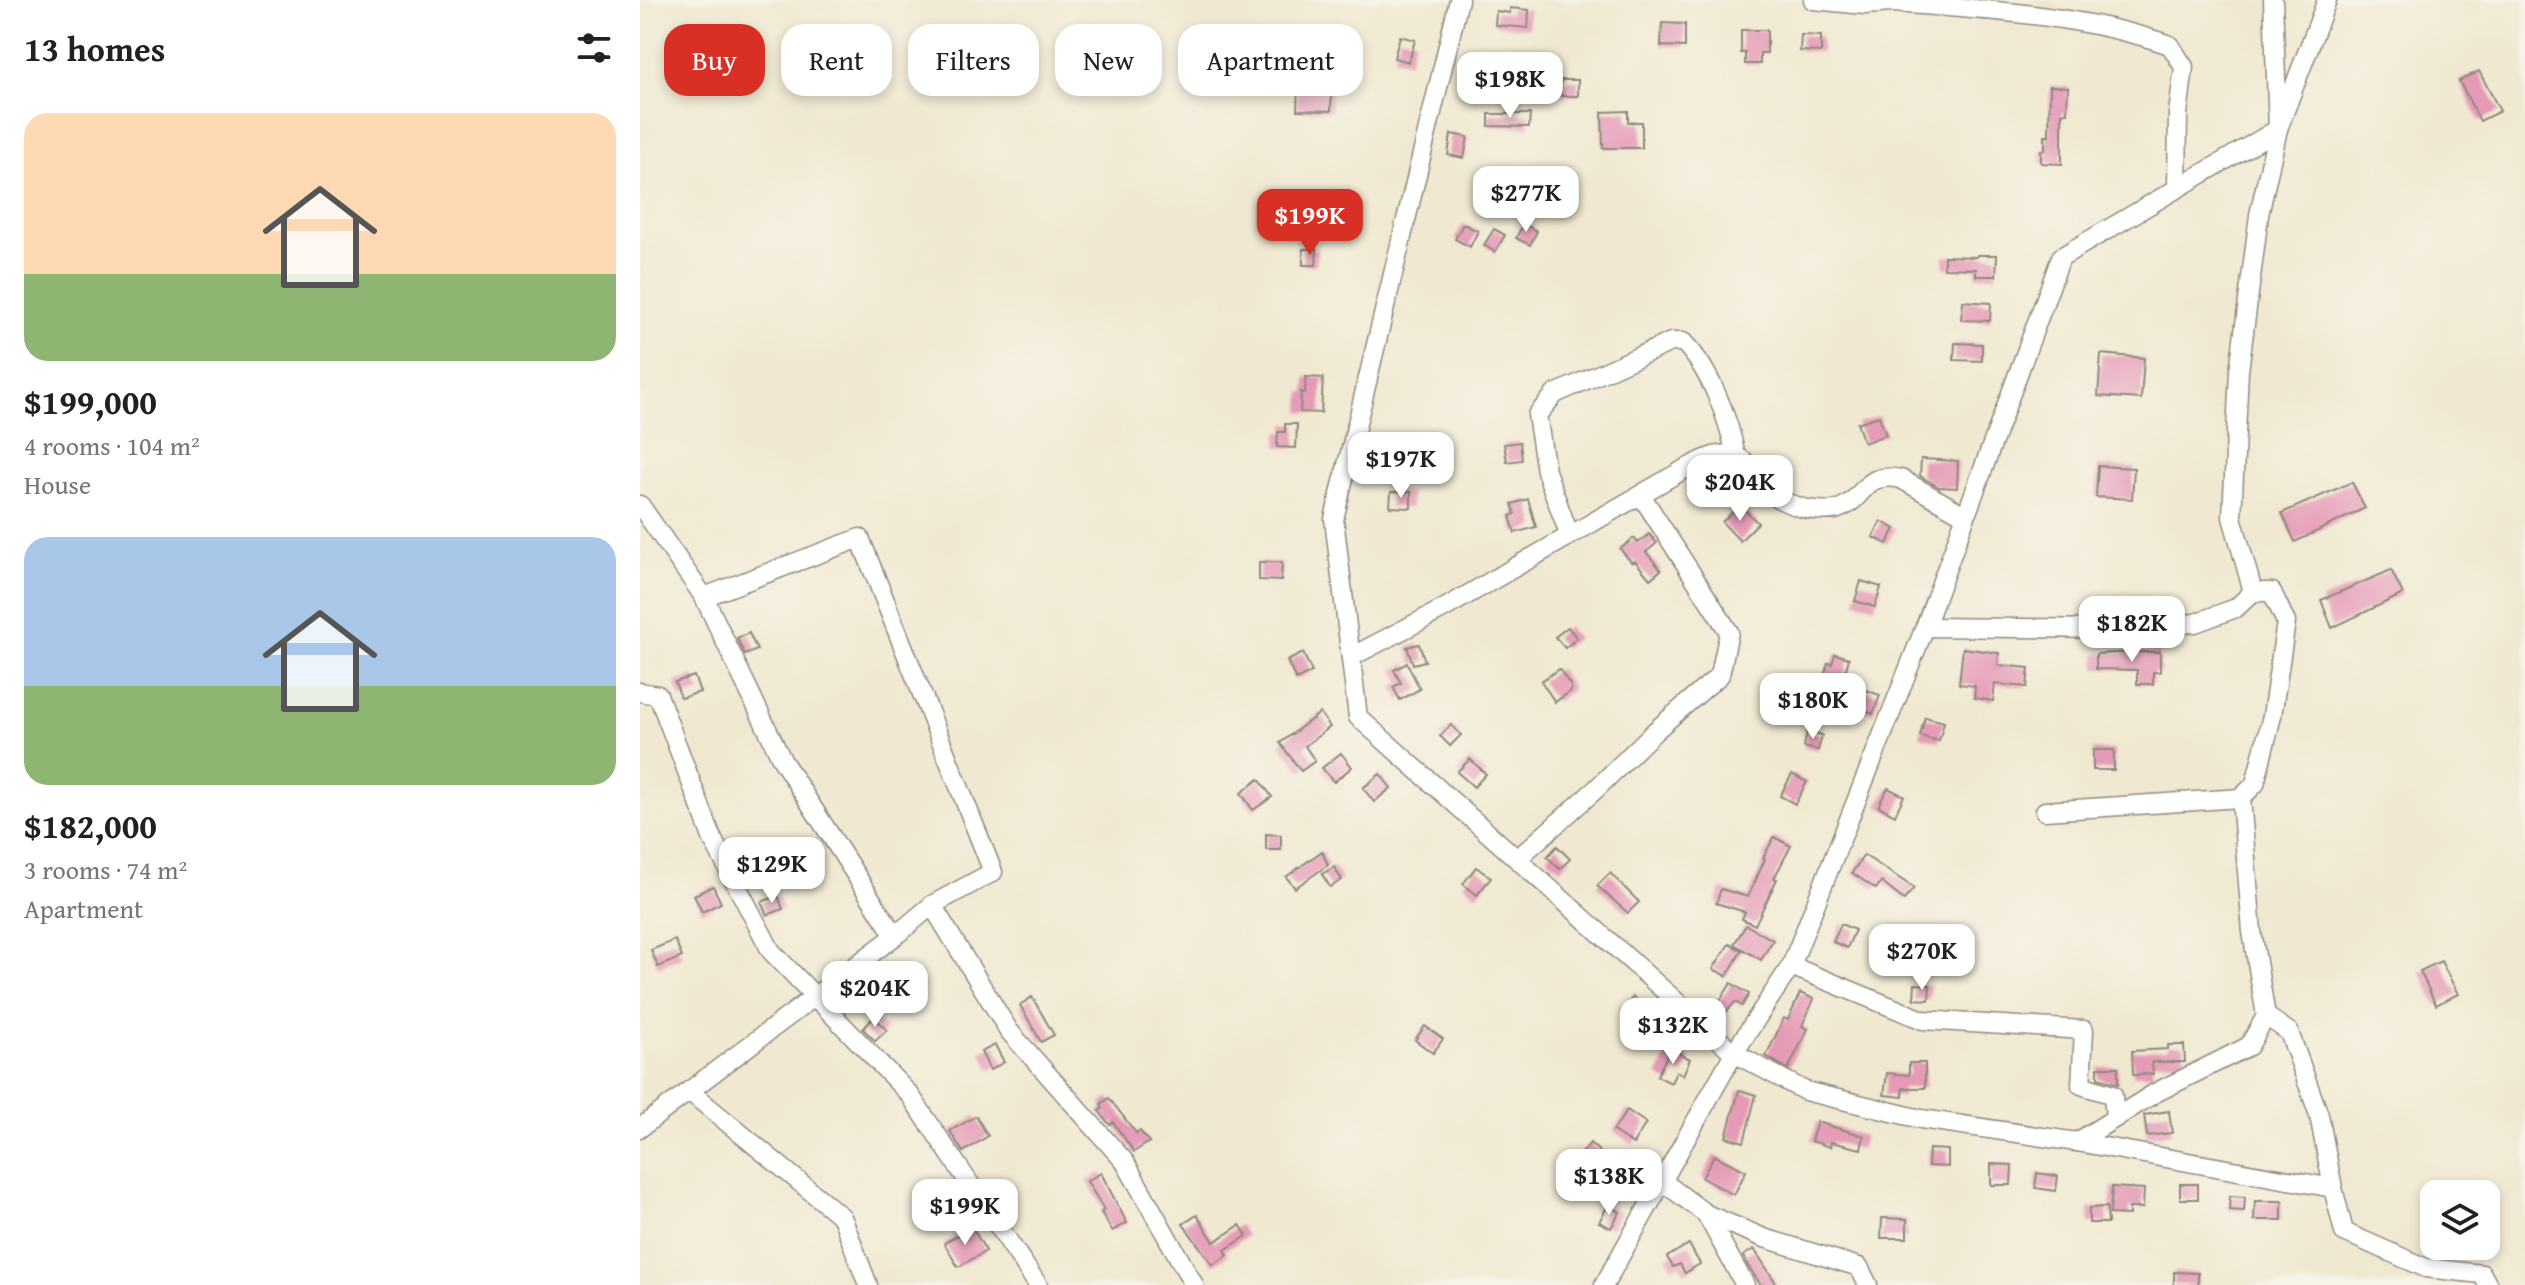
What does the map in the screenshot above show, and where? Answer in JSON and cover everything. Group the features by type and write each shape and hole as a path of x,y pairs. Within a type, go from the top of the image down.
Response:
{"street":[{"path":"1459,0 1334,519 1358,717 1734,1053 1805,1091 1921,1119 2077,1142 2333,1188"},
{"path":"1813,0 1865,5 1892,2 1992,10 2099,24 2170,45 2184,67 2178,114 2177,189"},
{"path":"2273,0 2278,129"},
{"path":"2253,592 2232,517 2238,386 2259,215 2278,129 2327,0"},
{"path":"1607,1283 1734,1053 1791,966 1925,627 2061,257 2278,129"},
{"path":"1569,534 1546,471 1537,415 1555,394 1671,342 1683,342 1699,358 1731,433 1736,457"},
{"path":"1351,657 1443,609 1683,470 1728,454 1746,461 1771,495 1806,509 1838,510 1859,495 1872,480 1889,476 1901,479 1966,516"},
{"path":"1517,859 1720,675 1729,632 1641,495"},
{"path":"640,505 704,597 782,760 895,936"},
{"path":"640,1128 932,905 993,872 860,538 704,597"},
{"path":"1925,627 2109,629 2195,623 2236,608 2253,592 2272,592 2286,622 2272,716 2255,784 2241,798 2045,811"},
{"path":"640,692 658,695 713,840 771,951 910,1095 1038,1285"},
{"path":"2077,1142 2155,1093 2249,1046 2266,1016 2252,932 2241,798"},
{"path":"932,905 1009,1031 1125,1162 1194,1285"},
{"path":"1791,966 1923,1020 2084,1030 2081,1085 2113,1095 2115,1118"},
{"path":"2266,1016 2289,1032 2319,1115 2344,1232 2426,1268 2482,1274 2488,1285"},
{"path":"689,1091 842,1217 868,1285"},
{"path":"1662,1181 1706,1214 1764,1238 1859,1267 1868,1285"},
{"path":"1706,1214 1745,1285"}],"building":[{"path":"1510,8 1529,10 1528,28 1495,25 1496,11 1510,13"},
{"path":"1662,23 1685,24 1685,47 1661,46"},
{"path":"1741,30 1767,30 1767,53 1760,53 1760,64 1745,64 1745,53 1741,53"},
{"path":"1801,35 1821,36 1821,52 1800,51"},
{"path":"1400,36 1415,40 1409,62 1394,58"},
{"path":"2479,71 2500,111 2480,121 2459,81"},
{"path":"1561,80 1578,80 1578,96 1561,96"},
{"path":"2050,86 2068,87 2067,113 2062,113 2062,164 2041,163 2045,135 2049,135"},
{"path":"1298,96 1332,96 1331,111 1297,110"},
{"path":"1628,111 1628,122 1642,122 1642,148 1603,148 1602,112"},
{"path":"1489,114 1530,114 1529,127 1489,126"},
{"path":"1451,134 1468,137 1464,158 1448,155"},
{"path":"1463,224 1478,231 1470,247 1455,239"},
{"path":"1523,224 1537,231 1530,245 1516,238"},
{"path":"1494,229 1505,235 1495,252 1484,245"},
{"path":"1303,249 1317,249 1316,265 1303,265"},
{"path":"1997,255 1996,276 1976,276 1976,269 1944,268 1944,256"},
{"path":"1963,301 1991,303 1990,321 1961,320"},
{"path":"1955,343 1982,344 1982,361 1954,360"},
{"path":"2101,354 2144,358 2141,399 2098,396"},
{"path":"1306,377 1323,378 1321,413 1300,412"},
{"path":"1879,416 1886,435 1864,443 1857,423"},
{"path":"1285,424 1297,424 1296,448 1277,447 1278,432 1285,432"},
{"path":"1520,442 1522,460 1507,462 1504,444"},
{"path":"1921,459 1958,461 1957,488 1939,487 1920,476"},
{"path":"2098,466 2134,468 2132,499 2096,497"},
{"path":"2352,482 2365,508 2295,542 2282,513"},
{"path":"1391,492 1411,492 1411,508 1390,507"},
{"path":"1528,499 1536,527 1515,533 1510,516 1515,514 1512,504"},
{"path":"1740,505 1758,523 1740,541 1722,522"},
{"path":"1881,521 1895,529 1887,544 1873,537"},
{"path":"1649,534 1657,543 1646,552 1661,570 1650,579 1620,549 1634,538 1638,543"},
{"path":"1259,562 1282,562 1281,581 1259,580"},
{"path":"2391,570 2403,594 2332,628 2321,600"},
{"path":"1861,581 1881,587 1875,607 1855,601"},
{"path":"1568,627 1577,638 1565,648 1555,637"},
{"path":"749,633 757,650 745,655 737,638"},
{"path":"1419,644 1425,661 1413,664 1407,647"},
{"path":"1963,648 1999,653 1998,665 2029,668 2027,687 1995,684 1993,701 1974,698 1975,686 1959,684"},
{"path":"2160,652 2160,672 2153,672 2153,684 2137,684 2137,670 2096,669 2096,654"},
{"path":"1303,653 1312,672 1296,680 1287,661"},
{"path":"1835,654 1849,658 1840,692 1821,687 1828,663 1832,664"},
{"path":"1407,663 1420,689 1400,700 1393,687 1401,683 1394,670"},
{"path":"1559,669 1571,691 1555,702 1541,681"},
{"path":"694,676 700,692 681,698 675,682"},
{"path":"1857,687 1880,695 1873,714 1856,707 1857,704 1852,701"},
{"path":"1320,713 1330,727 1305,746 1315,761 1301,771 1280,743"},
{"path":"1925,717 1944,722 1939,741 1920,736"},
{"path":"1451,725 1461,735 1450,746 1440,736"},
{"path":"1807,731 1822,735 1818,750 1804,747"},
{"path":"2093,750 2114,750 2114,770 2093,770"},
{"path":"1341,753 1352,767 1334,782 1322,768"},
{"path":"1470,759 1486,774 1474,787 1457,772"},
{"path":"1380,774 1391,788 1374,802 1363,788"},
{"path":"1792,774 1807,782 1795,804 1780,796"},
{"path":"1259,779 1272,797 1253,810 1241,793"},
{"path":"1888,788 1904,796 1895,815 1878,806"},
{"path":"1266,834 1281,835 1281,850 1266,850"},
{"path":"1774,837 1791,846 1755,925 1742,919 1745,912 1716,903 1721,889 1748,897"},
{"path":"1557,846 1570,859 1560,869 1547,857"},
{"path":"1322,851 1328,865 1295,888 1286,877"},
{"path":"1864,855 1914,888 1904,900 1881,882 1876,889 1852,873"},
{"path":"1334,867 1342,880 1330,887 1322,874"},
{"path":"1476,867 1491,878 1477,895 1463,884"},
{"path":"1610,873 1639,902 1628,913 1597,886"},
{"path":"713,886 721,903 702,912 694,895"},
{"path":"778,896 783,909 767,915 761,902"},
{"path":"1841,924 1855,930 1847,948 1833,942"},
{"path":"1746,925 1773,940 1761,960 1734,944"},
{"path":"675,940 682,957 658,967 651,950"},
{"path":"1729,944 1742,950 1727,976 1713,969"},
{"path":"2441,961 2458,994 2436,1005 2420,971"},
{"path":"1731,983 1749,994 1742,1006 1735,1002 1718,1022 1706,1012 1716,1002 1718,1004"},
{"path":"1915,984 1930,985 1929,1000 1914,999"},
{"path":"1800,993 1814,999 1802,1026 1808,1029 1788,1069 1766,1056"},
{"path":"1032,997 1054,1035 1041,1042 1020,1005"},
{"path":"1633,997 1648,1010 1637,1024 1621,1012"},
{"path":"874,1017 887,1030 875,1041 863,1029"},
{"path":"1425,1026 1443,1039 1433,1053 1415,1040"},
{"path":"995,1045 1004,1062 990,1070 981,1052"},
{"path":"2168,1045 2184,1045 2185,1062 2152,1062 2153,1074 2133,1075 2132,1051 2168,1049"},
{"path":"1670,1049 1690,1059 1683,1075 1676,1072 1671,1083 1657,1076"},
{"path":"1909,1063 1925,1063 1925,1088 1903,1088 1903,1097 1884,1095 1887,1073 1909,1075"},
{"path":"2098,1067 2118,1067 2118,1084 2098,1078"},
{"path":"1739,1090 1756,1095 1744,1142 1726,1137"},
{"path":"1109,1098 1136,1133 1140,1131 1149,1142 1134,1152 1113,1122 1110,1125 1099,1111 1103,1108 1101,1104"},
{"path":"1627,1110 1646,1123 1633,1144 1613,1131"},
{"path":"2169,1111 2172,1133 2147,1136 2144,1115"},
{"path":"976,1116 988,1136 963,1152 950,1131"},
{"path":"1817,1122 1864,1136 1861,1149 1831,1142 1830,1147 1811,1141"},
{"path":"1590,1143 1600,1152 1589,1166 1579,1157"},
{"path":"1929,1149 1948,1150 1948,1167 1928,1166"},
{"path":"1714,1155 1746,1171 1734,1195 1702,1178"},
{"path":"1991,1164 2012,1165 2011,1185 1991,1185"},
{"path":"1101,1173 1127,1223 1112,1231 1087,1181"},
{"path":"2037,1173 2058,1176 2056,1191 2035,1188"},
{"path":"2180,1184 2198,1184 2198,1199 2180,1199"},
{"path":"2112,1187 2144,1189 2143,1208 2129,1208 2129,1215 2110,1214"},
{"path":"2230,1196 2245,1197 2244,1211 2229,1210"},
{"path":"2255,1201 2282,1201 2282,1220 2254,1220"},
{"path":"1608,1205 1620,1212 1611,1228 1599,1222"},
{"path":"2107,1207 2108,1223 2089,1223 2089,1208"},
{"path":"1197,1215 1214,1242 1240,1225 1247,1236 1225,1250 1228,1255 1213,1265 1183,1224"},
{"path":"1882,1218 1907,1219 1907,1238 1881,1238"},
{"path":"972,1227 986,1251 958,1267 944,1243"},
{"path":"1689,1244 1700,1264 1685,1273 1680,1264 1673,1267 1667,1257"},
{"path":"1754,1249 1777,1285 1761,1285 1748,1266 1743,1256"},
{"path":"2174,1272 2198,1273 2198,1285 2174,1285"}]}
